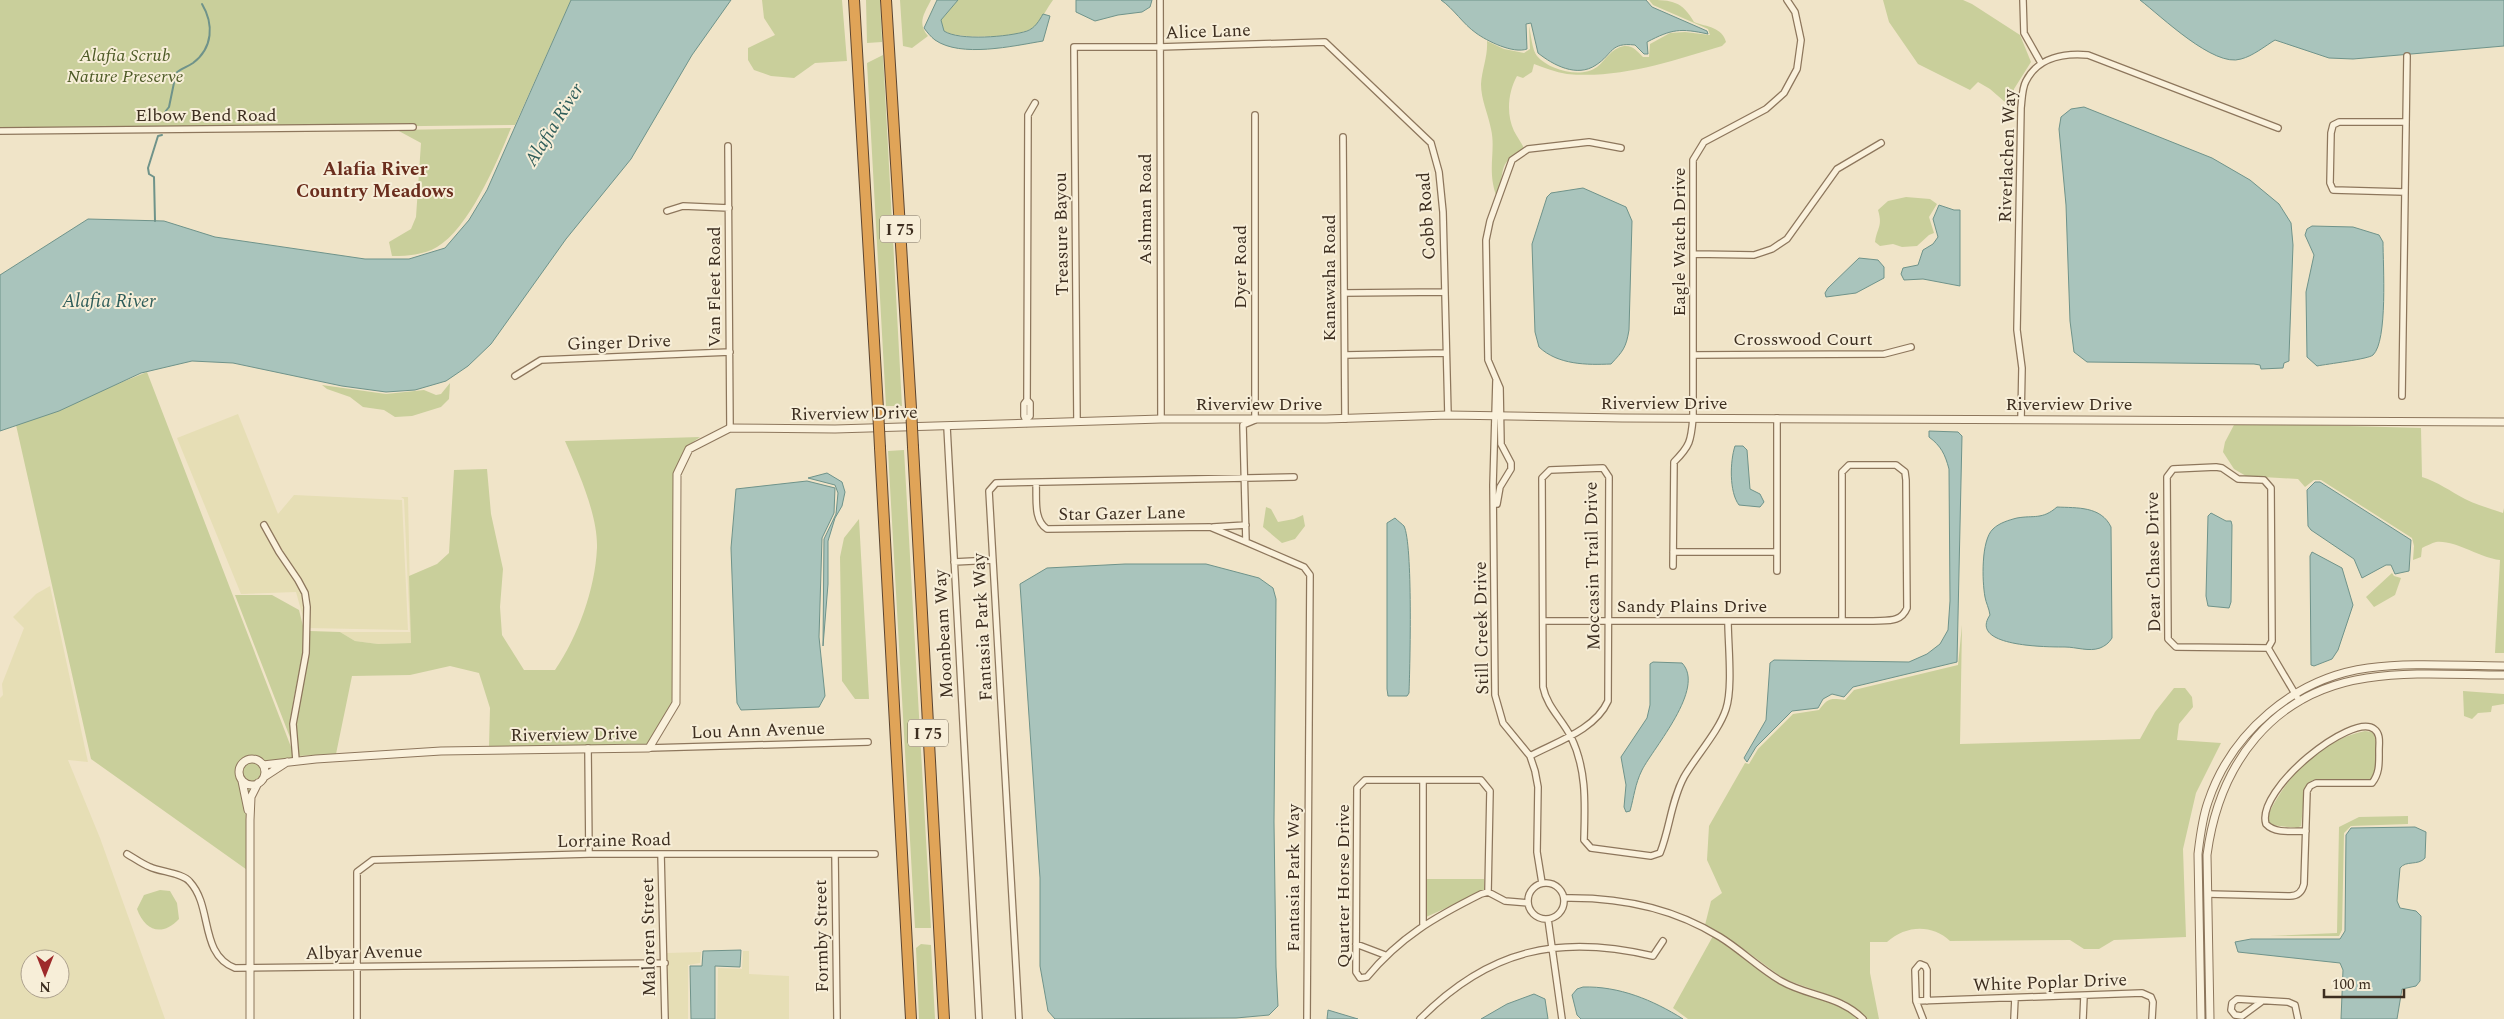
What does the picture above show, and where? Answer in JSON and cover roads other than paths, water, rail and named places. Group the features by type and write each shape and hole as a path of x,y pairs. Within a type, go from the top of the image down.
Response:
{"highway":[{"name":"I 75","path":"854,0 911,1019"},
{"name":"I 75","path":"886,0 911,408 944,1019"}],"street":[{"name":"Ashman Road","path":"1160,0 1161,419"},
{"name":"Eagle Watch Drive","path":"1673,566 1674,462 1686,452 1691,441 1693,418 1693,160 1704,142 1766,109 1784,93 1797,69 1801,40 1799,24 1787,0"},
{"path":"2023,0 2024,33 2041,63"},
{"name":"Alice Lane","path":"1074,47 1159,47 1326,42 1340,53"},
{"name":"Treasure Bayou","path":"1074,47 1078,421"},
{"name":"Cobb Road","path":"1340,53 1431,143 1440,172 1448,416"},
{"name":"Riverlachen Way","path":"2021,419 2022,368 2017,330 2020,108 2025,81 2041,63 2066,54 2088,55 2278,128"},
{"path":"2402,396 2404,122 2407,56"},
{"path":"1027,421 1030,416 1030,404 1027,400 1028,116 1035,104"},
{"name":"Dyer Road","path":"1255,115 1255,420"},
{"path":"2404,122 2336,122 2332,127 2331,133 2330,183 2334,190 2404,192"},
{"name":"Elbow Bend Road","path":"0,131 413,127"},
{"name":"Kanawaha Road","path":"1343,137 1344,419"},
{"path":"1494,473 1508,475 1511,463 1501,444 1496,381 1488,360 1486,240 1490,221 1512,160 1528,149 1589,142 1621,148"},
{"path":"1694,254 1754,255 1772,249 1787,239 1837,169 1881,143"},
{"name":"Van Fleet Road","path":"728,146 730,428"},
{"path":"667,211 683,206 729,208"},
{"path":"1344,293 1445,292"},
{"name":"Crosswood Court","path":"1693,355 1884,354 1911,348"},
{"name":"Ginger Drive","path":"515,376 540,360 730,352"},
{"path":"1344,355 1446,353"},
{"name":"Riverview Drive","path":"250,820 238,770 242,763 253,759 263,765 293,761 441,751 649,748 676,703 677,474 689,449 730,428 835,429 947,427 1027,421 1344,419 1448,416 2504,422"},
{"name":"Still Creek Drive","path":"1498,416 1494,473 1495,695 1503,723 1530,756 1538,787 1537,852 1542,883"},
{"path":"1777,418 1777,571"},
{"path":"1246,542 1243,425 1255,420"},
{"name":"Moonbeam Way","path":"947,427 979,1019"},
{"name":"Sandy Plains Drive","path":"1543,621 1897,620 1904,615 1907,608 1906,480 1905,472 1896,465 1849,465 1842,472 1842,620"},
{"name":"Moccasin Trail Drive","path":"1530,756 1570,735 1598,718 1608,701 1609,477 1603,468 1550,470 1542,478 1542,687 1552,709 1570,735 1580,758 1584,776 1584,840 1591,848 1651,856 1660,853 1666,838 1672,807 1683,778 1726,709 1728,695 1728,621"},
{"name":"Dear Chase Drive","path":"2222,468 2238,479 2264,480 2271,488 2272,641 2268,648 2176,647 2168,639 2167,478 2173,469 2222,468"},
{"name":"Still Creek Drive","path":"1495,511 1500,487 1508,475"},
{"name":"Fantasia Park Way","path":"1019,1019 989,491 996,483 1294,477"},
{"name":"Star Gazer Lane","path":"1036,482 1038,518 1041,526 1047,529 1210,527 1246,542"},
{"path":"264,525 305,593 307,607 306,654 293,724 293,761"},
{"path":"1210,527 1246,525"},
{"name":"Fantasia Park Way","path":"1246,542 1304,567 1310,575 1308,1019"},
{"path":"1673,552 1777,552"},
{"path":"954,562 993,560"},
{"path":"2268,648 2300,701"},
{"path":"2201,1019 2198,854 2208,803 2217,780 2244,737 2262,718 2295,694 2320,682 2366,668 2391,666 2504,666"},
{"path":"2210,1019 2207,855 2211,828 2226,783 2252,742 2269,724 2300,701 2322,690 2367,678 2390,675 2504,675"},
{"path":"2199,894 2296,896 2302,890 2304,884 2306,831 2307,791 2310,786 2316,783 2372,783 2377,778 2379,736 2375,730 2369,727 2354,730 2331,741 2312,753 2285,778 2267,812 2266,824 2270,828 2280,830 2306,831"},
{"name":"Lou Ann Avenue","path":"649,748 868,742"},
{"path":"588,748 589,854"},
{"name":"Riverview Drive","path":"261,780 293,761"},
{"name":"Riverview Drive","path":"250,1019 251,797 261,780 263,765"},
{"path":"242,781 250,785 261,780"},
{"name":"Quarter Horse Drive","path":"1365,780 1481,780 1490,790 1488,892 1423,924 1385,955 1367,977 1360,978 1356,972 1357,788 1365,780"},
{"path":"1423,924 1424,780"},
{"name":"Albyar Avenue","path":"127,854 148,867 189,880 196,890 215,953 224,964 234,968 665,963"},
{"name":"Lorraine Road","path":"357,968 358,872 373,860 589,854 875,854"},
{"name":"Maloren Street","path":"661,854 665,1019"},
{"name":"Formby Street","path":"835,854 837,1019"},
{"path":"1542,883 1548,883 1558,888 1564,898 1558,914 1548,918 1537,916 1529,908 1528,903 1533,888 1542,883"},
{"path":"1488,892 1505,901 1528,903"},
{"path":"1564,898 1624,901 1664,911 1686,919 1720,936 1783,982 1843,1004 1863,1019"},
{"path":"1548,918 1562,1019"},
{"path":"1420,1019 1442,996 1465,980 1491,965 1516,955 1552,947 1583,945 1612,948 1653,956 1663,941"},
{"path":"1356,944 1385,955"},
{"path":"1923,1019 1916,1001 1915,970 1920,964 1925,966 1927,970 1928,1001"},
{"path":"357,968 357,1019"},
{"name":"White Poplar Drive","path":"1916,1001 2146,994 2153,1002 2152,1019"},
{"path":"2082,1019 2084,996"},
{"path":"2014,1019 2015,998"},
{"path":"2261,1002 2242,1016 2235,1015 2231,1010 2232,1002 2237,999 2261,1002 2288,1002 2295,1005 2298,1019"}],"water":[{"name":"Alafia River","path":"571,0 731,0 692,55 631,159 566,239 491,344 468,366 446,381 415,390 386,392 342,386 233,363 192,361 141,373 59,411 0,431 0,275 88,219 164,221 215,237 365,259 409,259 445,248 469,220 487,190"},
{"path":"937,0 958,0 941,20 944,31 961,36 984,37 1019,33 1032,28 1043,14 1050,16 1043,41 1002,48 973,50 946,45 935,40 924,28"},
{"path":"1076,0 1152,0 1150,7 1142,12 1118,15 1095,21 1076,12"},
{"path":"1441,0 1646,0 1652,7 1707,31 1708,34 1683,30 1663,34 1647,42 1648,54 1644,54 1635,45 1621,45 1589,69 1573,70 1551,62 1538,53 1531,23 1526,24 1527,49 1515,50 1493,43 1476,33"},
{"path":"2140,0 2504,0 2504,46 2353,59 2329,58 2275,40 2245,58 2230,60 2203,49 2188,39"},
{"path":"2084,107 2212,158 2250,180 2279,204 2291,223 2293,245 2289,361 2284,363 2283,368 2261,369 2260,365 2254,364 2087,362 2074,352 2070,321 2066,205 2059,129 2061,117 2071,109"},
{"path":"1583,188 1626,207 1632,221 1629,330 1623,349 1611,364 1583,364 1564,361 1539,347 1535,332 1532,244 1547,197 1551,193"},
{"path":"1939,205 1960,210 1960,286 1923,279 1904,280 1901,274 1903,268 1918,265 1923,250 1933,244 1938,237 1933,219"},
{"path":"2312,226 2353,227 2379,235 2383,242 2383,319 2378,347 2370,357 2317,366 2307,357 2306,292 2314,255 2305,235 2307,229"},
{"path":"1859,258 1878,260 1884,267 1884,278 1856,293 1826,297 1825,293 1828,288"},
{"path":"1929,431 1958,432 1962,436 1957,662 1853,687 1844,697 1832,694 1823,699 1818,708 1792,711 1756,747 1747,762 1744,758 1766,720 1770,663 1774,660 1909,662 1927,654 1940,644 1948,630 1950,601 1949,469 1942,451 1929,437"},
{"path":"1735,446 1743,446 1747,450 1750,489 1760,494 1764,502 1760,507 1739,505 1733,492 1731,476"},
{"path":"827,473 842,482 845,492 842,506 835,518 828,541 828,584 823,646 824,539 836,514 838,493 835,485 808,478"},
{"path":"807,481 835,488 834,513 822,538 819,637 825,696 819,707 741,710 737,703 731,548 736,489"},
{"path":"2315,482 2320,482 2411,540 2409,571 2395,574 2391,565 2386,565 2362,578 2354,559 2311,530 2308,526 2307,490"},
{"path":"2057,507 2088,509 2101,515 2111,527 2112,638 2100,648 2087,649 2013,643 1990,634 1986,626 1990,615 1985,597 1983,571 1984,551 1989,534 1995,527 2004,522 2017,518 2047,514"},
{"path":"2211,513 2226,521 2231,521 2232,525 2231,602 2229,608 2208,606 2206,596 2208,516"},
{"path":"1395,518 1404,526 1409,556 1410,633 1409,693 1407,696 1388,696 1387,689 1387,523"},
{"path":"2312,552 2342,568 2353,605 2338,650 2332,659 2314,666 2311,665 2310,556"},
{"path":"1125,564 1206,564 1259,578 1273,588 1276,599 1274,822 1278,1006 1269,1015 1236,1018 1055,1019 1048,1011 1040,966 1040,878 1020,584 1047,568"},
{"path":"1653,662 1682,663 1688,674 1688,687 1676,717 1642,770 1636,785 1630,811 1626,812 1624,807 1626,785 1621,757 1647,718 1650,705 1650,664"},
{"path":"2415,827 2426,832 2425,858 2419,862 2405,864 2400,868 2397,901 2400,908 2416,911 2421,916 2420,981 2416,986 2402,989 2397,1019 2341,1019 2343,970 2340,963 2238,952 2235,942 2251,939 2340,939 2345,931 2346,835 2351,828"},
{"path":"741,950 740,967 715,966 715,1019 691,1019 690,966 702,966 703,951"},
{"path":"1583,987 1610,989 1648,1000 1683,1019 1581,1019 1577,1015 1572,995 1577,989"},
{"path":"1534,994 1545,999 1548,1019 1481,1019 1507,1004"},
{"path":"1328,1010 1358,1019 1327,1019"}],"waterway":[{"path":"165,112 169,107 176,73 200,57 208,43 210,28 202,4"},
{"path":"155,221 154,177 149,174 148,168 158,136 162,135"}],"district":[{"name":"Alafia River Country Meadows","path":"375,179"}],"park label":[{"name":"Alafia Scrub Nature Preserve","path":"125,65"}]}
